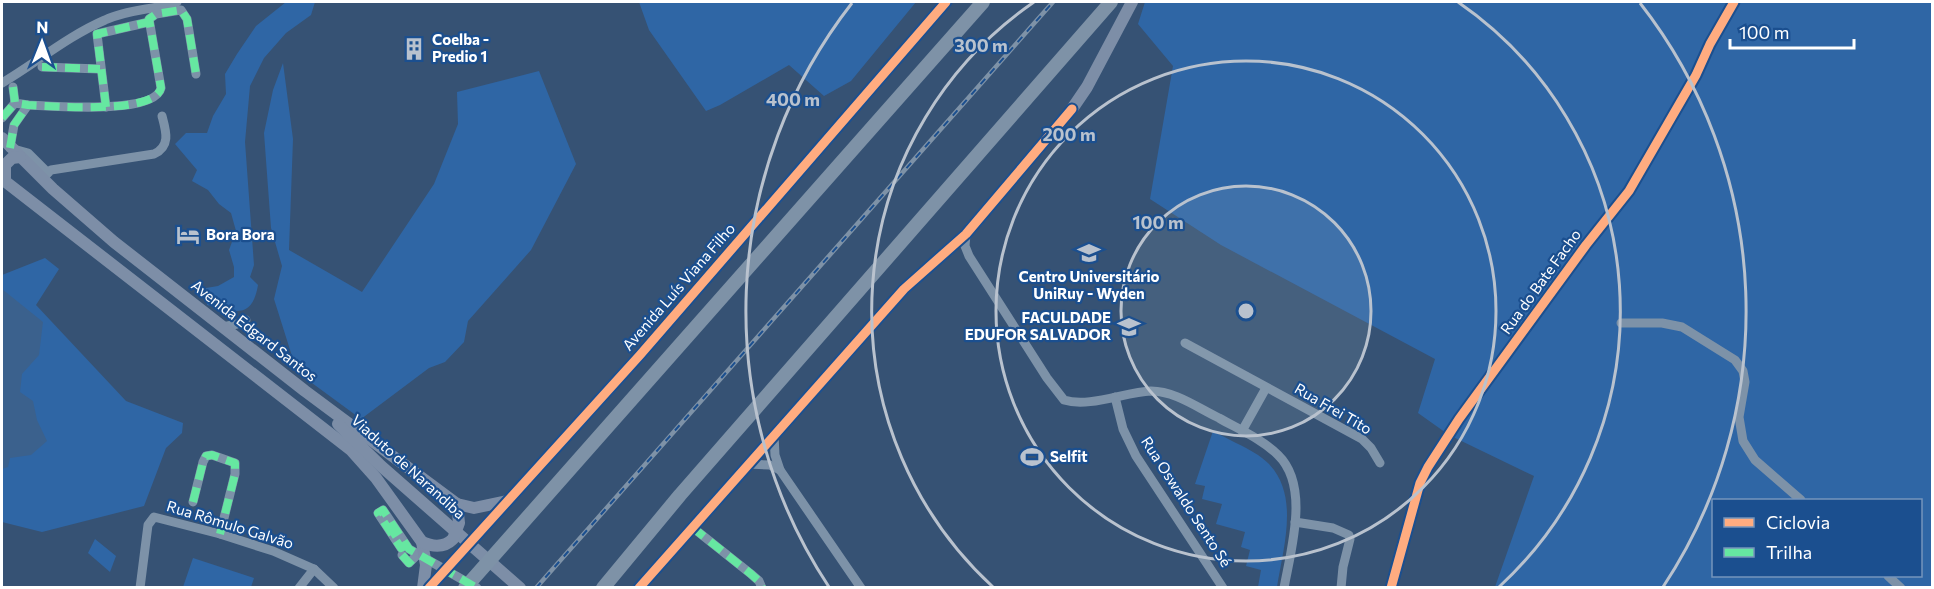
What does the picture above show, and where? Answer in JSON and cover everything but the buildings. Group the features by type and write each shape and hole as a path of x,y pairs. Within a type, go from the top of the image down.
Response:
{"highway":[{"path":"465,588 982,2"},
{"path":"603,588 758,405 1111,2"}],"main road":[{"name":"Avenida Luís Viana Filho","path":"429,588 640,355 946,2"},
{"path":"639,588 903,289 966,234 1079,99 1132,2"},
{"name":"Avenida Edgard Santos","path":"4,146 45,175 114,242 305,391 457,504"},
{"path":"20,158 12,158 5,165 3,180 351,450 376,478 422,542 426,565 423,588"},
{"name":"Viaduto de Narandiba","path":"305,391 381,466 520,588"},
{"path":"422,542 434,546 442,545 453,539 457,534 459,523 457,504 474,508 507,501"}],"street":[{"path":"2,83 104,20 177,2"},
{"name":"Rua do Bate Facho","path":"1391,588 1420,483 1435,455 1586,245 1629,190 1696,75 1710,44 1734,2"},
{"path":"15,103 106,107 141,103 159,94 160,78 149,22 151,16 156,14 182,10 185,13 196,74"},
{"path":"106,107 97,34 149,22"},
{"path":"42,68 100,69"},
{"path":"2,118 15,103 13,87"},
{"path":"28,105 14,125 4,146 28,153 45,175 160,152 165,144 166,133 162,116"},
{"path":"966,234 965,246 969,256 1061,398 1075,402 1152,391 1165,393 1178,397 1242,431 1278,455 1288,470 1296,497 1295,522 1284,588"},
{"path":"947,251 969,256"},
{"path":"223,327 246,320"},
{"path":"1621,323 1667,324 1682,327 1735,360 1743,371 1745,382 1739,417 1743,441 1755,460 1800,499"},
{"name":"Rua Frei Tito","path":"1185,343 1362,439 1380,463"},
{"path":"1242,431 1266,388"},
{"name":"Rua Oswaldo Sento Sé","path":"1115,397 1123,429 1136,456 1223,588"},
{"path":"774,435 775,455 780,470 861,588"},
{"path":"193,502 206,456 212,455 235,463 236,474 220,534"},
{"path":"748,464 770,465 780,470"},
{"path":"388,524 403,547 401,548 378,513 383,510 409,549 477,588"},
{"name":"Rua Rômulo Galvão","path":"140,588 148,525 151,519 159,518 220,534 273,552 314,569 334,588"},
{"path":"1295,522 1333,528 1349,536 1341,588"},
{"path":"692,527 751,573 759,580 762,588"},
{"path":"388,540 395,548"},
{"path":"402,555 409,563 417,555"},
{"path":"298,588 314,569"},
{"path":"1889,577 1901,588"}],"shaded area":[{"path":"286,2 315,2 311,15 286,33 264,58 250,86 245,142 254,265 250,277 258,285 255,296 247,309 226,310 207,305 206,288 218,286 234,277 234,267 229,250 236,231 231,213 219,204 208,190 192,181 197,170 175,144 186,133 207,133 213,116 226,94 225,74 237,54 256,26"},
{"path":"639,2 916,2 851,81 824,96 789,65 706,111 649,30"},
{"path":"1145,2 1932,2 1932,587 1495,587 1534,476 1449,435 1418,413 1435,359 1221,245 1150,199 1173,66 1138,24"},
{"path":"283,63 293,139 289,250 362,292 434,184 458,124 457,92 539,71 576,164 531,250 468,321 464,342 445,362 429,368 361,419 297,372 274,299 282,266 271,228 264,133 273,90"},
{"path":"45,258 59,269 36,305 126,401 183,423 182,433 166,448 144,506 42,532 2,522 2,275"},
{"path":"2,289 43,322 39,355 22,374 20,392 33,401 37,420 47,441 31,455 10,458 8,467 2,469"},
{"path":"1213,431 1258,455 1272,467 1281,482 1286,498 1287,516 1277,587 1258,587 1261,570 1246,566 1250,550 1241,547 1245,532 1216,524 1222,504 1202,499 1205,486 1195,484"},
{"path":"95,539 116,556 110,572 88,553"},
{"path":"193,558 254,578 251,587 183,587"}],"railway":[{"path":"536,588 1053,2"}],"marked path":[{"path":"13,87 15,103 28,105 123,106 155,97 161,88 149,19 156,14 181,10 187,19 196,74"},
{"path":"106,107 97,34 149,22"},
{"path":"42,67 100,69"},
{"path":"2,118 15,103"},
{"path":"10,148 14,125 28,105"},
{"path":"193,502 206,456 212,455 235,463 235,474 220,534"},
{"path":"388,524 403,547 401,548 378,513 383,510 409,549 477,588"},
{"path":"692,527 751,574 759,581 762,588"},
{"path":"402,555 409,563 417,555"}],"cycle path":[{"path":"429,588 640,355 946,2"},
{"path":"1391,588 1420,483 1428,467 1459,419 1586,245 1629,191 1696,75 1710,44 1734,2"},
{"path":"639,588 904,289 966,234 1072,109"}],"place":[{"name":"Coelba - Predio 1","path":"414,49"},
{"name":"Bora Bora","path":"188,235"},
{"name":"Centro Universitário UniRuy - Wyden","path":"1089,253"},
{"name":"FACULDADE EDUFOR SALVADOR","path":"1129,327"},
{"name":"Selfit","path":"1032,457"}]}
